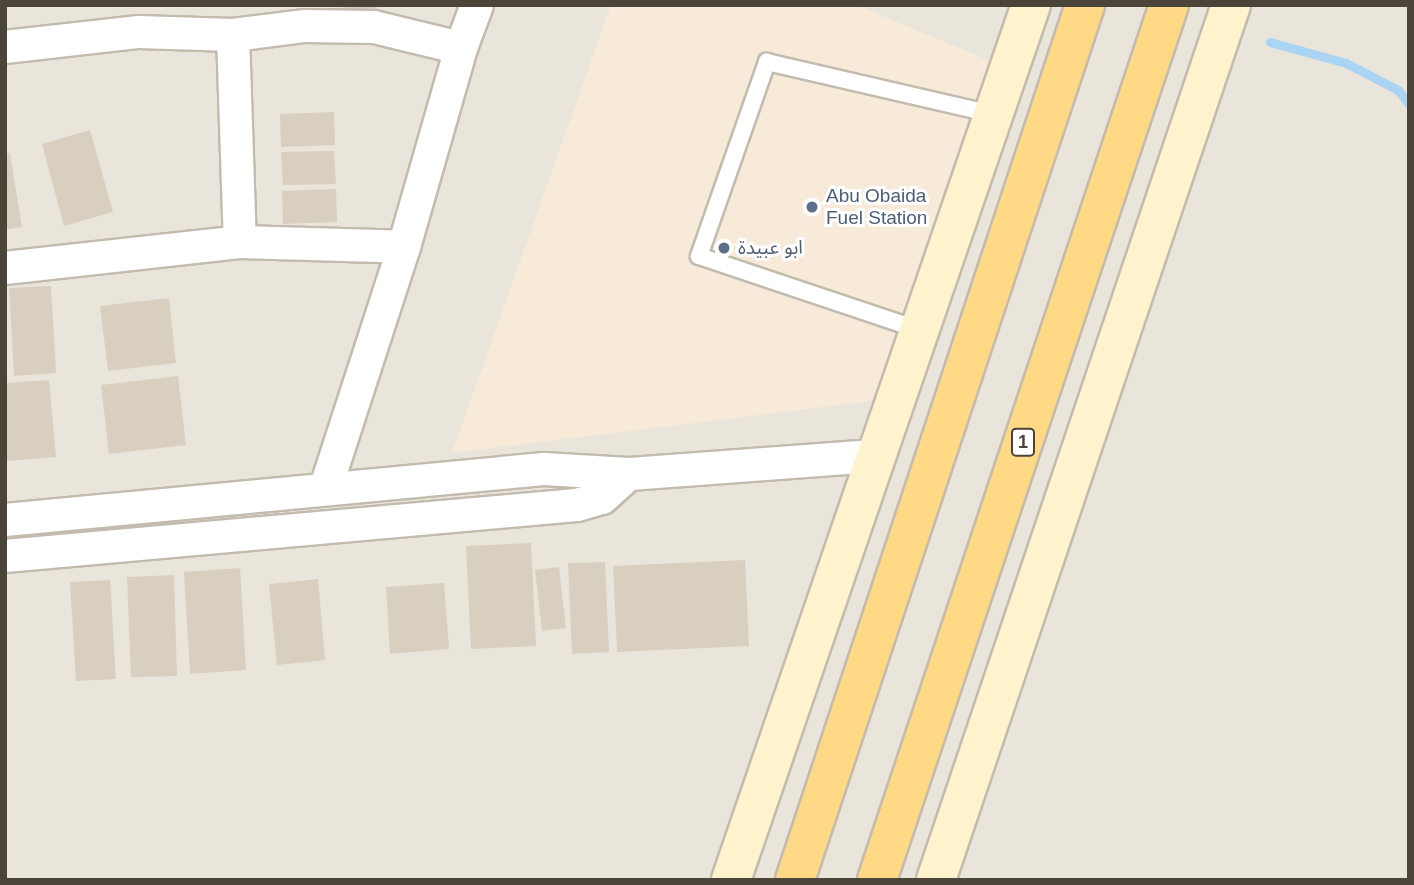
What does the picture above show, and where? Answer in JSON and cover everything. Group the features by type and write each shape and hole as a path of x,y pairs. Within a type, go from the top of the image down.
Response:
{"highway":[{"path":"795,880 1085,5"},
{"name":"1","path":"877,880 1169,5"}],"main road":[{"path":"731,880 874,456 1031,5"},
{"path":"936,880 1231,5"}],"street":[{"path":"326,487 404,247 461,48 477,5"},
{"path":"5,47 139,32 233,34 304,26 373,27 461,48"},
{"path":"233,34 240,242"},
{"path":"5,268 240,242 404,247"},
{"path":"5,520 326,487 544,469 629,474 874,456"},
{"path":"5,556 577,505 602,498 629,474"}],"lane":[{"path":"920,330 699,256 767,62 993,114"}],"shaded area":[{"path":"5,5 1409,5 1409,880 5,880"},
{"path":"611,5 857,5 1018,73 903,397 452,453"}],"building":[{"path":"325,5 377,5 377,12"},
{"path":"334,112 335,145 281,147 280,114"},
{"path":"90,130 113,212 64,226 42,144"},
{"path":"334,151 336,184 283,185 281,152"},
{"path":"10,153 22,227 5,230 5,154"},
{"path":"336,189 337,222 283,224 282,191"},
{"path":"51,286 56,373 14,376 9,288"},
{"path":"169,298 176,363 108,371 100,306"},
{"path":"178,376 186,445 109,454 101,385"},
{"path":"49,380 56,457 5,461 5,383"},
{"path":"531,543 536,646 471,649 466,546"},
{"path":"745,560 749,646 617,652 613,566"},
{"path":"605,562 609,652 572,654 568,563"},
{"path":"559,567 566,628 542,631 535,570"},
{"path":"240,568 246,670 190,674 184,572"},
{"path":"174,575 177,676 131,677 127,577"},
{"path":"318,579 325,660 277,665 269,584"},
{"path":"110,580 116,679 76,681 70,582"},
{"path":"444,583 449,649 390,654 386,587"}],"waterway":[{"path":"1270,42 1346,63 1398,90 1409,104"}],"place":[{"name":"Abu Obaida Fuel Station","path":"812,207"},
{"name":"ابو عبيدة","path":"724,248"}]}
